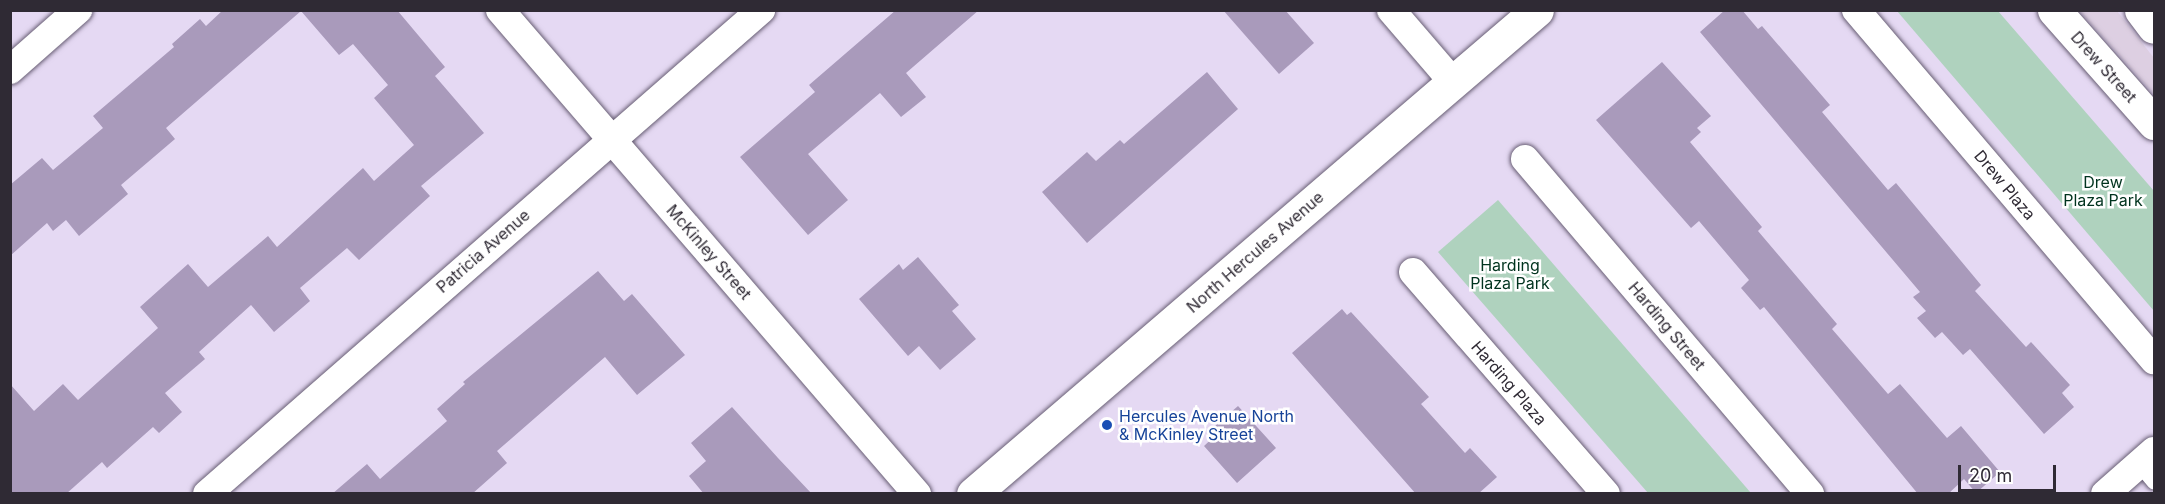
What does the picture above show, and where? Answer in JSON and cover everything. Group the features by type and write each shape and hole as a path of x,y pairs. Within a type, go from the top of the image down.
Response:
{"street":[{"path":"10,70 78,10"},
{"name":"McKinley Street","path":"500,10 917,494"},
{"name":"Patricia Avenue","path":"207,494 760,10"},
{"path":"1391,10 1453,82"},
{"name":"North Hercules Avenue","path":"973,494 1537,10"},
{"name":"Drew Plaza","path":"1856,10 2154,360"},
{"name":"Drew Street","path":"2054,10 2154,123"},
{"path":"2141,10 2154,27"},
{"name":"Harding Street","path":"1525,159 1810,494"},
{"name":"Harding Plaza","path":"1413,272 1606,494"},
{"path":"2105,494 2149,466"}],"shaded area":[{"path":"2080,11 2117,11 2154,58 2154,94"}],"green space":[{"name":"Drew Plaza Park","path":"1897,11 1998,11 2154,191 2154,311"},
{"name":"Harding Plaza Park","path":"1498,200 1751,493 1648,493 1438,252"}],"building":[{"path":"223,10 397,10 445,67 435,76 484,133 421,186 430,196 359,260 347,248 300,288 310,301 274,332 251,305 199,352 205,359 165,393 182,412 159,433 153,427 107,468 102,462 66,494 10,494 10,384 34,411 63,384 78,400 158,328 140,307 188,264 208,287 268,236 277,247 363,168 374,181 414,145 374,98 388,85 353,44 339,55 301,11 166,128 175,139 121,185 128,194 79,236 66,220 53,231 47,223 10,256 10,185 42,158 53,170 103,128 93,116 174,47 172,44 200,19 206,26"},
{"path":"896,10 979,10 906,73 926,97 901,117 880,93 808,154 848,200 808,235 740,157 815,92 809,85"},
{"path":"1223,10 1285,10 1314,43 1279,74"},
{"path":"1725,10 1742,10 1758,29 1762,26 1830,105 1822,112 1888,190 1896,183 1981,285 1975,291 2026,347 2031,342 2070,385 2062,393 2074,407 2044,434 1970,349 1963,355 1942,332 1935,338 1917,318 1926,311 1913,297 1920,292 1700,32"},
{"path":"1662,62 1711,116 1697,128 1701,132 1690,142 1762,227 1758,231 1837,324 1832,329 1888,394 1900,384 1947,438 1961,426 2000,472 1976,493 1964,479 1948,494 1918,494 1764,307 1760,310 1741,288 1749,280 1699,221 1691,228 1596,120"},
{"path":"1207,72 1238,109 1087,243 1042,192 1087,152 1096,161 1120,140 1124,144"},
{"path":"918,257 959,305 952,311 976,339 940,370 919,346 908,356 859,299 899,264 903,270"},
{"path":"598,271 624,301 632,294 685,355 637,395 605,357 497,451 507,463 472,494 332,494 367,464 380,479 447,421 437,409 465,384 463,382"},
{"path":"1342,309 1347,315 1351,312 1429,397 1421,404 1465,453 1470,448 1497,477 1478,494 1416,494 1292,353"},
{"path":"1238,406 1276,448 1237,483 1204,446 1218,433 1214,427"},
{"path":"732,407 812,494 704,494 689,476 706,461 691,443"}],"place":[{"name":"Hercules Avenue North & McKinley Street","path":"1107,425"}]}
